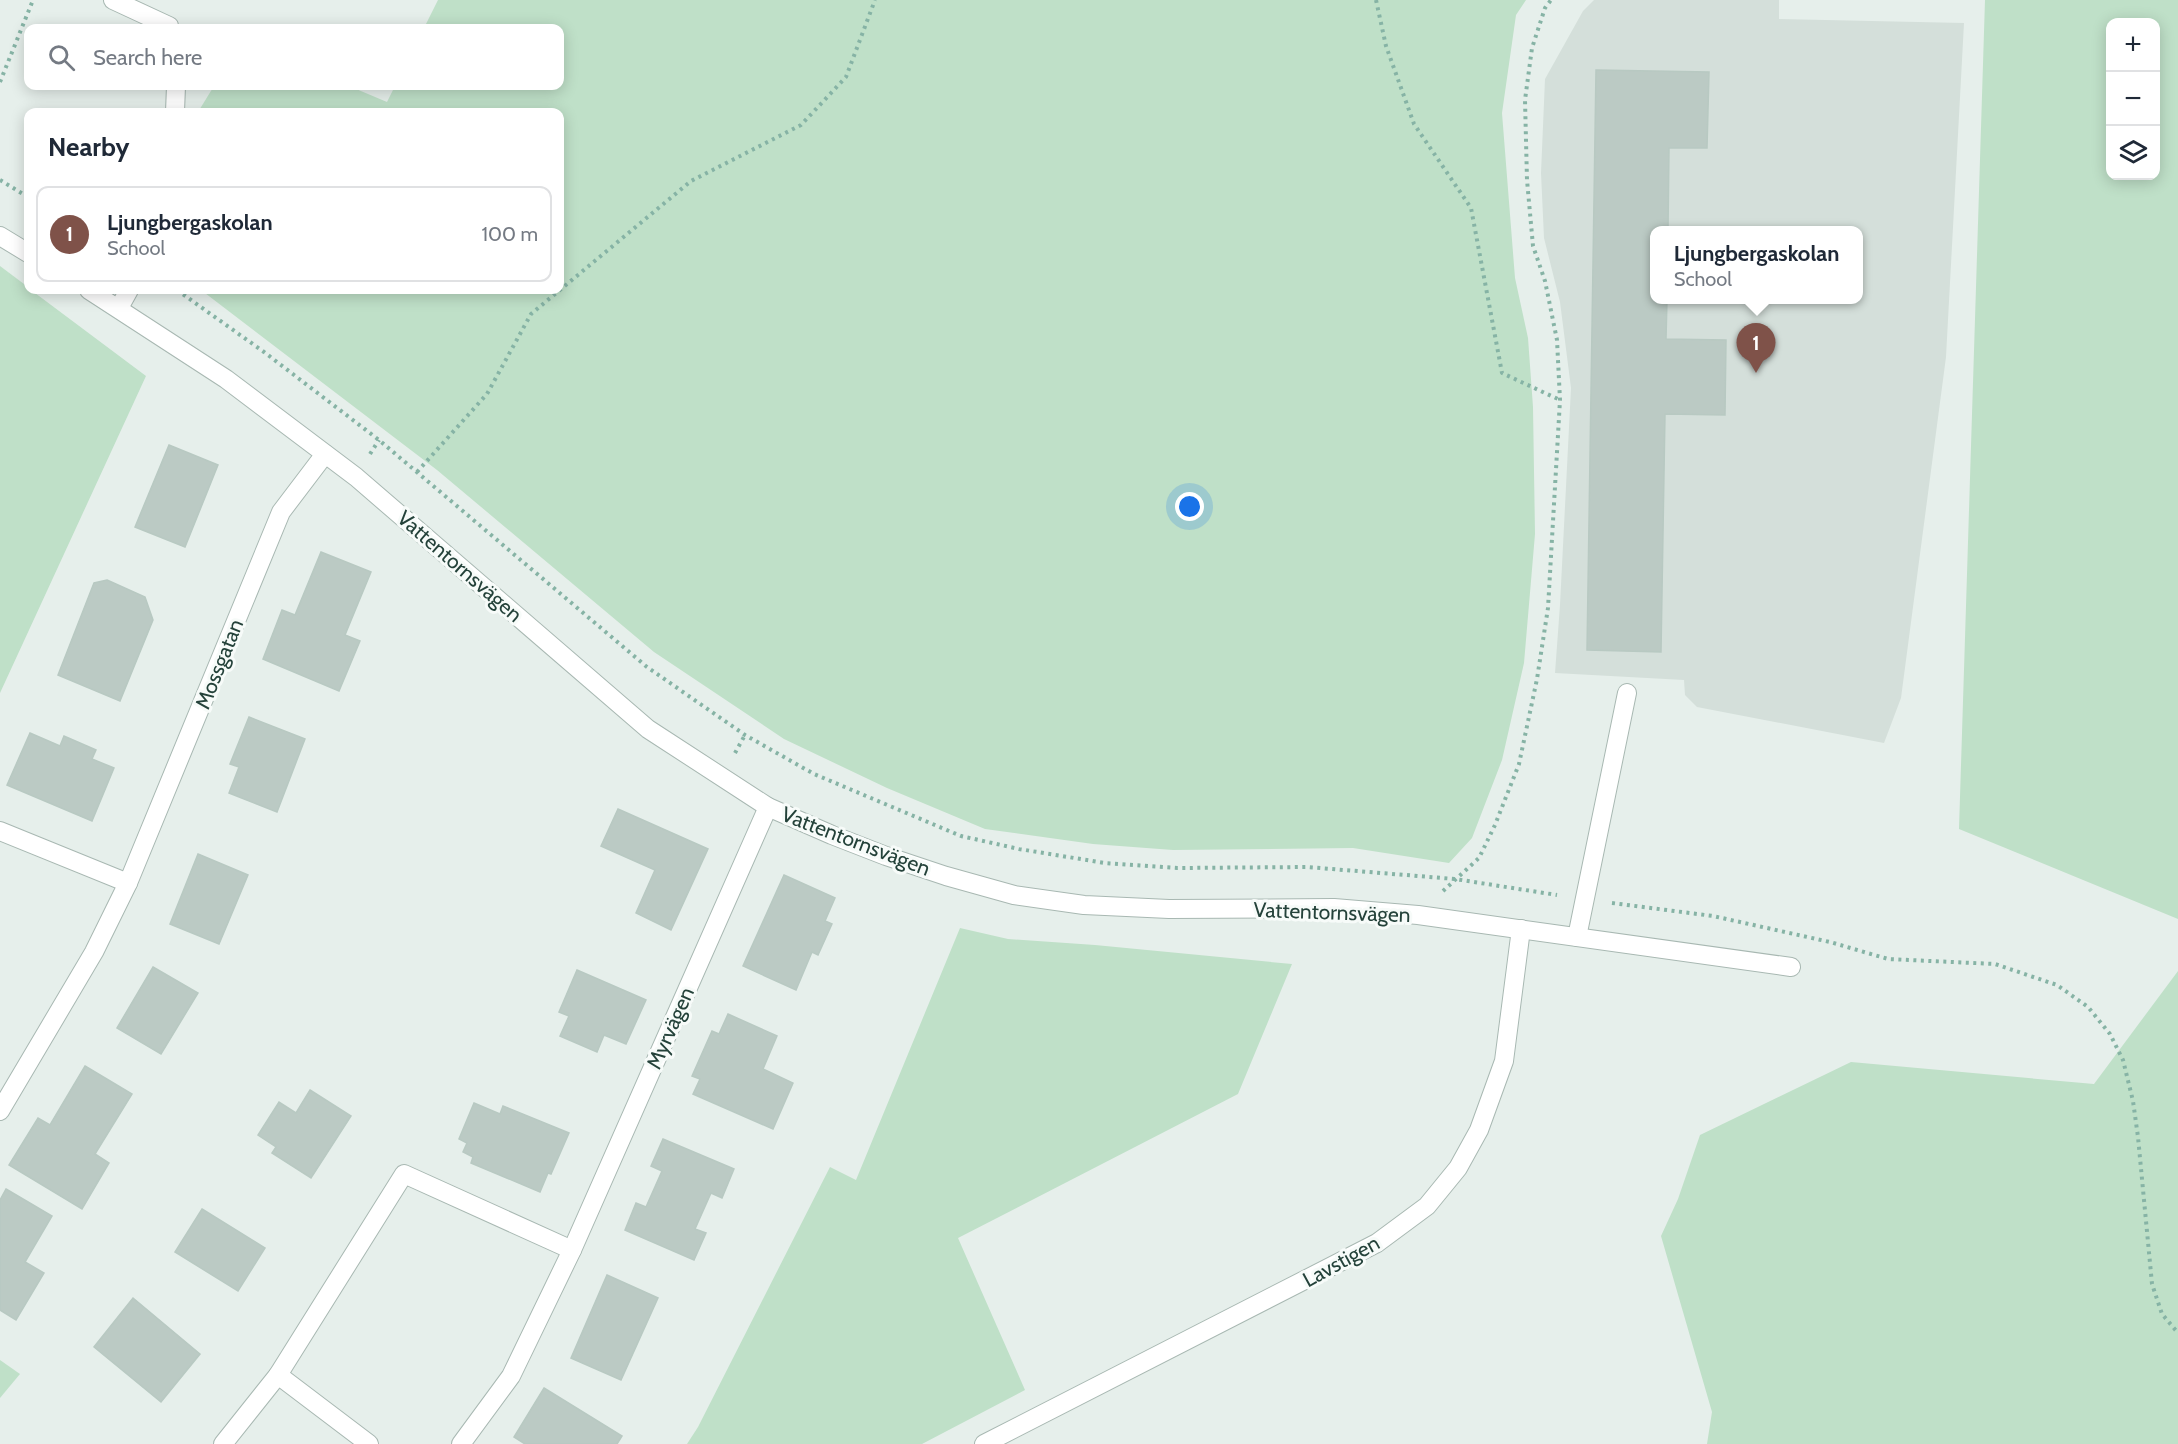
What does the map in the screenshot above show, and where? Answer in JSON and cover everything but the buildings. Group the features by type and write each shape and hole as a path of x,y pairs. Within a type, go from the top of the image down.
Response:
{"street":[{"path":"113,0 165,24"},
{"path":"176,90 176,108"},
{"path":"0,236 24,251"},
{"name":"Vattentornsvägen","path":"96,294 226,380 356,477 648,729 768,807 886,856 1014,895 1084,904 1169,909 1334,908 1418,915 1791,967"},
{"path":"119,308 127,294"},
{"name":"Mossgatan","path":"0,1111 94,952 129,883 281,512 326,454"},
{"path":"1577,937 1627,693"},
{"name":"Myrvägen","path":"461,1444 512,1376 572,1250 768,807"},
{"path":"0,831 129,883"},
{"name":"Lavstigen","path":"984,1444 1377,1243 1427,1206 1458,1168 1479,1130 1504,1061 1521,929"},
{"path":"223,1444 278,1375 404,1174 572,1250"},
{"path":"278,1375 369,1444"}],"path":[{"path":"0,82 33,0"},
{"path":"564,287 691,181 801,126 846,77 875,0"},
{"path":"1376,0 1386,46 1414,124 1471,208 1502,373 1560,400"},
{"path":"1418,915 1479,858 1495,825 1519,764 1537,679 1548,608 1560,400 1557,340 1545,281 1533,246 1527,180 1525,100 1532,48 1545,8 1551,0"},
{"path":"0,180 24,195"},
{"path":"183,294 264,352 379,440 647,668 745,735 814,774 961,836 1019,849 1105,863 1177,868 1307,867 1455,879 1713,916 1830,942 1888,959 1995,964 2057,985 2088,1007 2110,1034 2123,1060 2133,1101 2138,1137 2152,1284 2162,1314 2178,1333"},
{"path":"417,472 487,394 531,314 555,294"}],"shaded area":[{"path":"1594,0 1779,0 1779,19 1964,23 1946,357 1901,698 1884,743 1697,707 1685,695 1684,680 1555,673 1571,388 1560,302 1544,238 1541,173 1545,79 1583,11"}],"green space":[{"path":"438,0 1526,0 1516,15 1502,113 1515,278 1528,338 1533,407 1535,534 1524,663 1502,760 1472,838 1449,863 1353,848 1173,850 1093,844 985,829 887,788 784,739 654,652 437,470 206,294 564,294 564,108 200,108 212,90 358,90 387,102 393,90 564,90 564,24 426,24"},
{"path":"1985,0 2178,0 2178,919 1959,829"},
{"path":"0,266 24,284 24,294 36,294 146,376 0,693"},
{"path":"960,928 1008,939 1292,964 1238,1094 958,1238 1025,1390 922,1444 687,1444 698,1427 830,1167 856,1180"},
{"path":"2178,971 2178,1444 1707,1444 1712,1412 1661,1236 1678,1199 1700,1135 1851,1062 2094,1084"},
{"path":"0,1360 20,1374 0,1398"}],"place":[{"name":"Ljungbergaskolan","path":"1756,373"}]}
